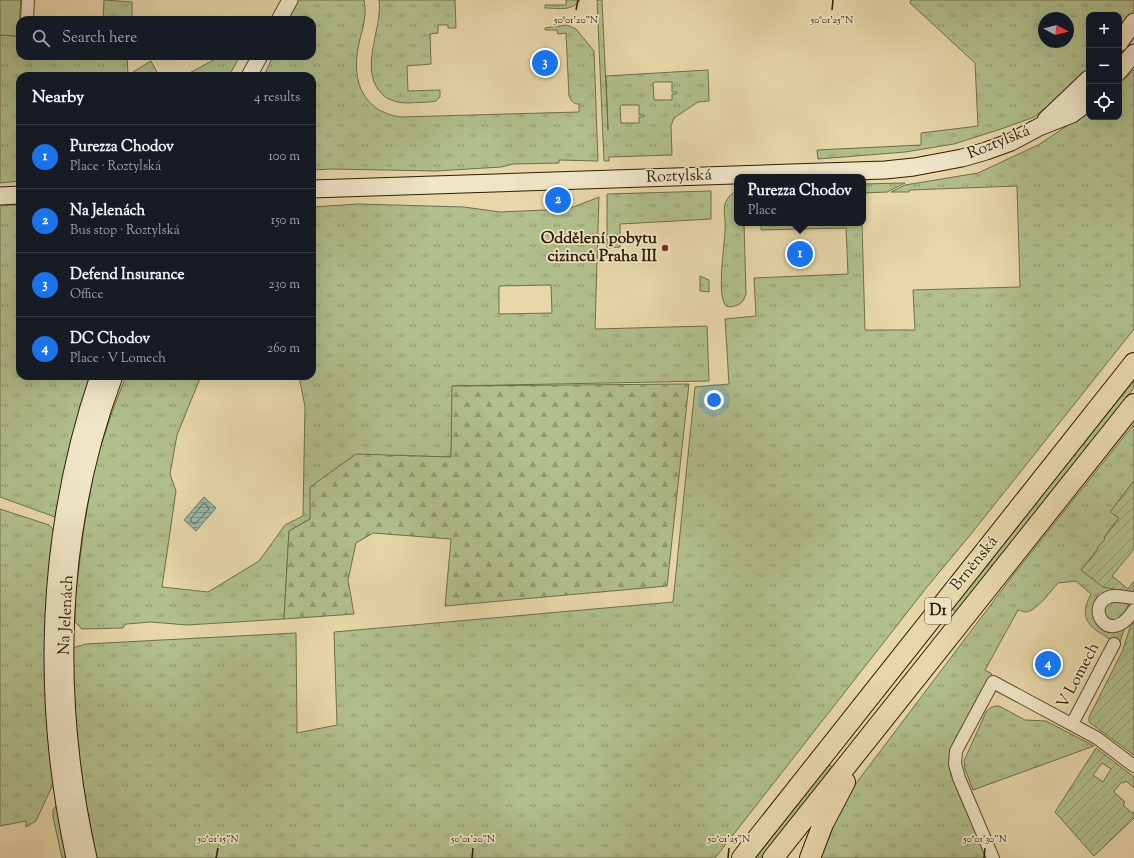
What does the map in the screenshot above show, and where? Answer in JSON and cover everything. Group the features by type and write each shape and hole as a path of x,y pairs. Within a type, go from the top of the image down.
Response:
{"highway":[{"name":"Brněnská","path":"742,858 1134,363"},
{"name":"Brněnská","path":"773,858 1134,404"},
{"path":"810,858 823,824 864,744"}],"main road":[{"path":"1122,39 1134,22"},
{"path":"1122,67 1134,53"},
{"name":"Roztylská","path":"1039,127 1086,82"},
{"name":"Roztylská","path":"758,174 885,170 968,157 1011,142 1039,127 1072,114 1086,103"},
{"name":"Roztylská","path":"316,188 734,175"},
{"path":"0,196 16,196"},
{"name":"Na Jelenách","path":"75,858 62,793 55,730 52,662 55,592 62,525 71,475 98,380"},
{"name":"Na Jelenách","path":"88,858 73,782 66,715 65,654 67,595 74,529 83,478 103,405 112,380"}],"street":[{"path":"27,16 28,0"},
{"path":"281,16 290,0"},
{"path":"252,72 258,60"},
{"path":"1134,598 1110,596 1100,605 1098,612 1101,620 1112,626 1126,621 1134,610"},
{"name":"V Lomech","path":"1072,724 1114,644"},
{"name":"V Lomech","path":"994,858 958,778 955,764 956,751 993,682 1097,738 1134,766"}],"green space":[{"path":"0,0 21,0 20,16 16,16 16,36 0,35"},
{"path":"104,0 132,2 132,16 103,16"},
{"path":"297,0 364,0 365,18 358,48 357,60 359,83 363,93 377,108 387,114 400,117 579,112 579,104 572,102 569,96 566,33 558,34 557,30 545,30 545,28 567,25 576,29 594,51 598,161 559,160 559,163 513,164 501,167 436,171 316,170 316,72 266,72 271,60 316,60 316,16 289,16"},
{"path":"379,0 455,0 456,28 448,28 448,25 438,25 438,33 430,34 431,64 407,66 408,91 440,90 440,97 436,101 402,103 389,99 383,95 376,85 372,74 371,62 378,24"},
{"path":"566,0 580,0 568,8 545,8 545,5 566,5"},
{"path":"597,0 602,0 608,130 606,76 708,70 709,101 698,102 674,118 671,126 672,155 609,157 609,161 604,161","holes":["672,82 672,92 677,92 676,94 672,94 672,100 654,100 653,83","639,105 639,115 644,115 644,117 639,117 639,123 621,123 620,106"]},
{"path":"911,0 1134,0 1134,12 1122,29 1122,12 1086,12 1086,74 1077,84 1034,117 954,144 905,152 818,159 817,150 921,145 921,133 978,126 975,63 910,3"},
{"path":"0,35 16,36 16,60 127,60 128,72 16,72 16,181 0,183"},
{"path":"214,60 238,60 231,72 191,72"},
{"path":"151,61 157,72 133,72"},
{"path":"1134,70 1134,329 927,587 715,858 94,858 78,767 72,648 86,644 296,633 297,733 337,725 334,632 673,602 695,387 729,384 725,319 756,316 754,278 848,274 846,228 761,230 761,226 862,226 865,330 915,330 913,290 1020,287 1017,186 891,192 905,185 978,173 1040,144 1086,113 1086,120 1122,120 1122,81"},
{"path":"905,183 887,192 866,193 866,184"},
{"path":"711,191 711,219 620,224 620,247 607,248 607,194"},
{"path":"734,192 734,226 744,226 746,294 743,301 738,305 731,307 726,306 723,300 721,281 725,226 724,210 727,200"},
{"path":"599,197 595,329 707,326 709,381 453,386 451,457 356,455 310,519 289,531 284,619 187,625 151,622 126,624 123,628 82,629 75,622 75,599 84,527 95,464 124,380 199,380 177,435 170,474 176,491 162,587 208,592 259,561 285,525 303,516 305,407 300,380 316,380 316,207 358,204 464,207 500,212 568,209","holes":["551,285 552,313 499,314 499,286"]},
{"path":"0,205 16,205 16,380 89,380 74,431 55,517 0,497"},
{"path":"700,276 709,280 709,292 700,291"},
{"path":"1134,380 1134,388 956,612 952,609"},
{"path":"689,384 667,586 445,606 451,539 373,533 356,543 348,580 354,614 284,619 289,531 310,519 310,487 356,454 451,457 452,386"},
{"path":"1134,424 1134,481 1111,511 1119,518 1104,537 1105,539 1097,548 1098,549 1081,570 1134,593 1107,593 1099,626 1105,630 1112,631 1125,627 1119,645 1096,630 1087,620 1085,613 1086,604 1091,594 1076,581 1058,583 1038,605 1030,611 1024,612 1018,610 985,670 992,674 952,750 953,775 959,795 986,855 981,858 819,858 821,850 851,790 1014,574"},
{"path":"1134,481 1134,549 1112,576 1128,589 1134,581 1134,593 1103,587 1081,570 1098,549 1097,548 1119,518 1110,512"},
{"path":"0,509 49,525 53,529 54,533 45,656 47,715 54,782 36,821 26,827 26,821 0,826"},
{"path":"1116,601 1129,604 1122,617 1112,621 1106,618 1103,607 1106,603"},
{"path":"1134,621 1134,755 1089,722 1089,717 1123,650 1130,627"},
{"path":"999,706 1025,720 1046,721 1094,746 973,790 965,769 964,761 986,712 990,708"},
{"path":"1096,748 1134,777 1134,788 1126,781 1124,783 1122,782 1114,791 1125,802 1123,805 1132,813 1134,812 1134,818 1094,856 1055,812","holes":["1102,763 1111,769 1103,782 1093,775"]},
{"path":"830,765 834,768 762,858 755,858 826,768"},
{"path":"56,806 68,858 62,858 53,817 53,810"}],"water":[{"path":"204,497 216,508 196,531 184,520"}],"place":[{"name":"Defend Insurance","path":"545,63"},
{"name":"Na Jelenách","path":"558,200"},
{"name":"Oddělení pobytu cizinců Praha III","path":"665,248"},
{"name":"Purezza Chodov","path":"800,254"},
{"name":"DC Chodov","path":"1048,664"}]}
